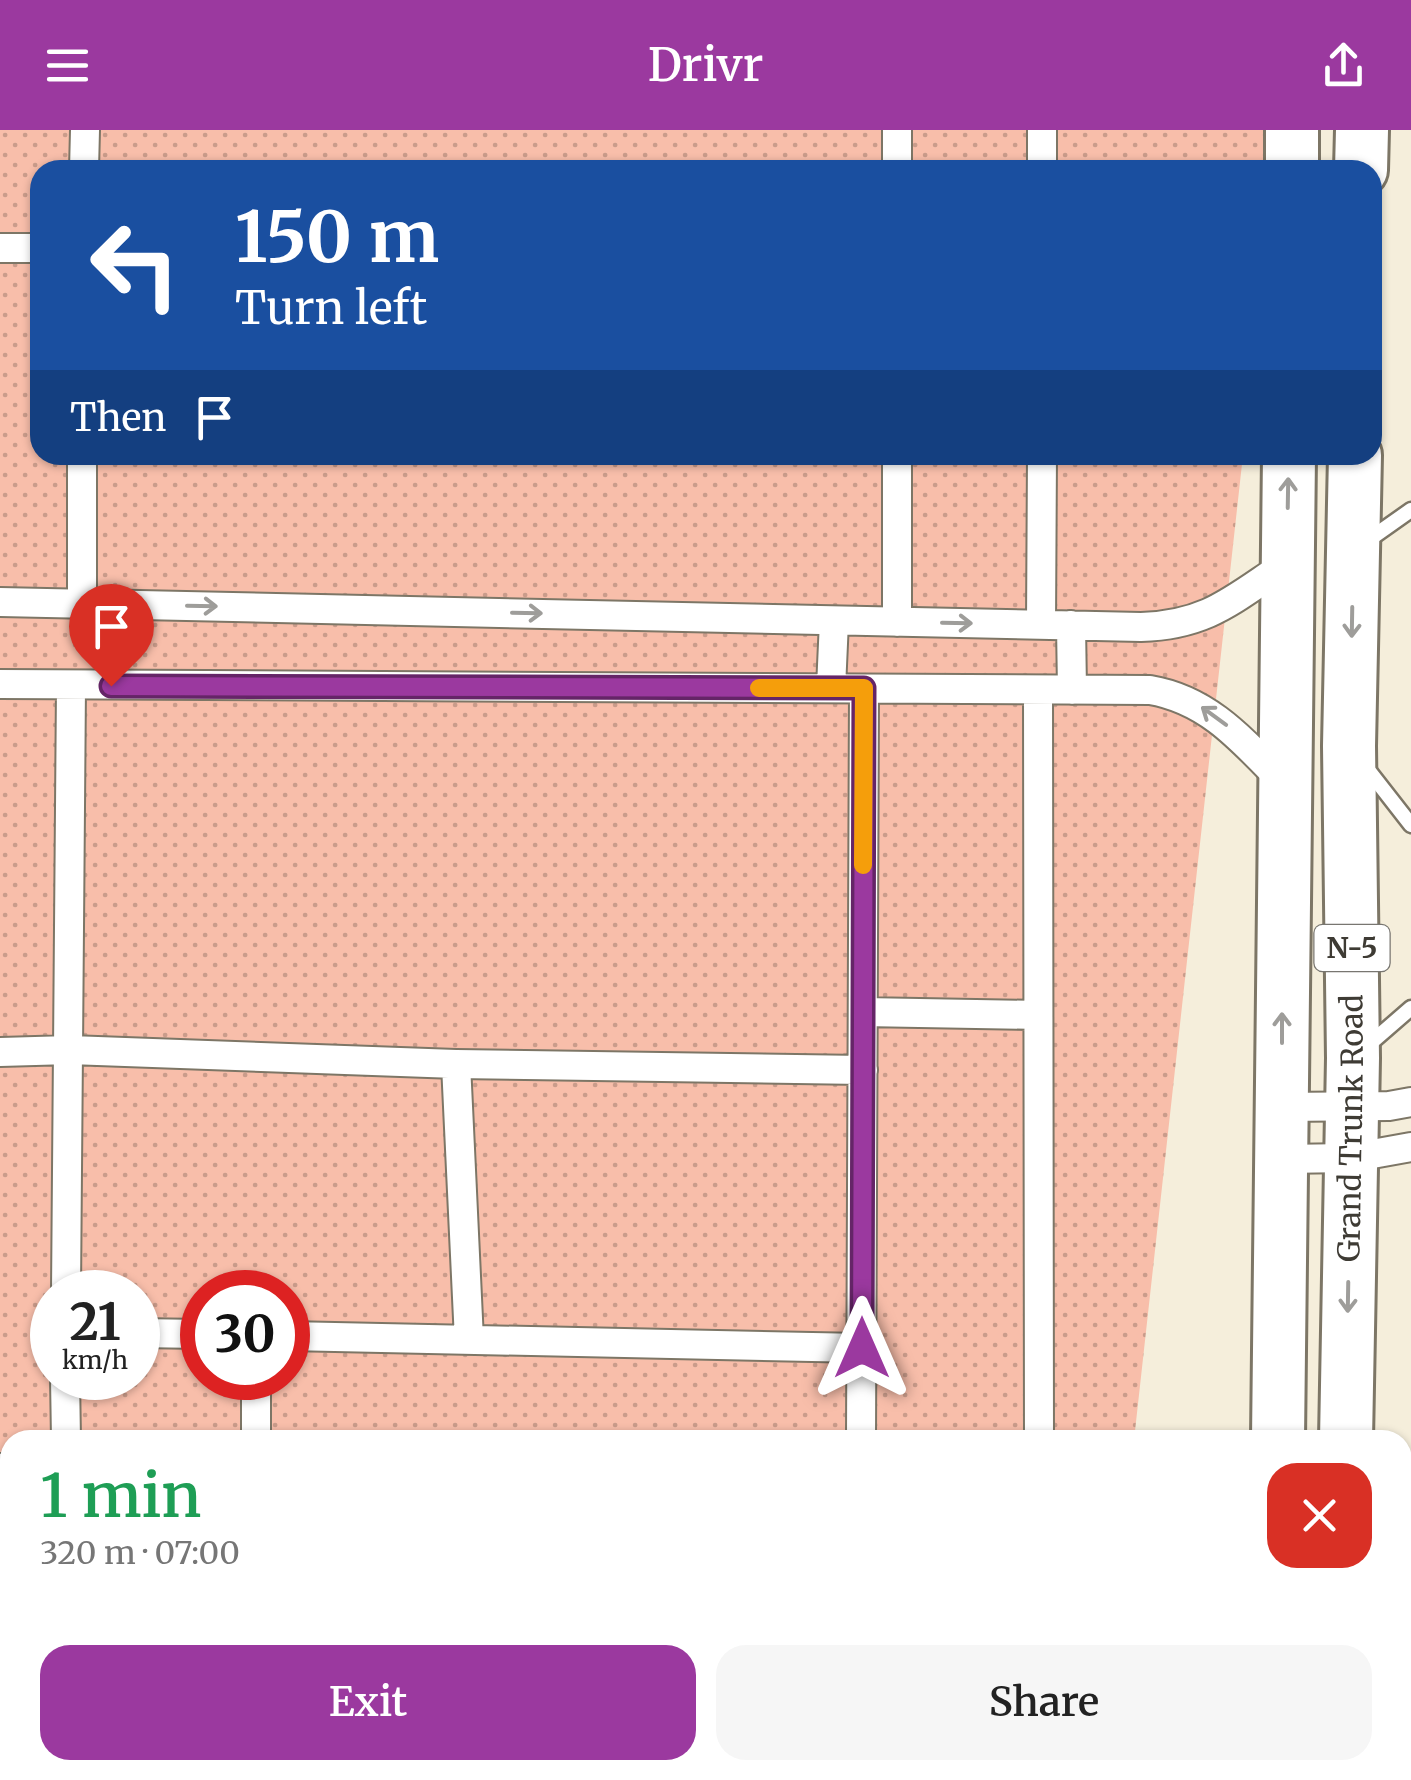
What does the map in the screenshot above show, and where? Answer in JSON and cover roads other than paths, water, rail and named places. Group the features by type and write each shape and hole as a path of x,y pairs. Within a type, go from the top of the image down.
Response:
{"highway":[{"path":"1292,130 1292,160"},
{"path":"1361,160 1362,130"},
{"name":"N-5","path":"1278,1430 1289,465"},
{"name":"Grand Trunk Road","path":"1346,1430 1351,1108 1349,746 1355,465"}],"street":[{"path":"84,160 85,130"},
{"path":"897,130 897,160"},
{"path":"1042,130 1042,160"},
{"path":"0,248 30,248"},
{"path":"82,465 82,603"},
{"path":"897,622 898,465"},
{"path":"1040,624 1042,465"},
{"path":"0,602 1141,627 1187,623 1210,614 1288,563"},
{"path":"831,688 834,620"},
{"path":"1071,624 1072,690"},
{"path":"0,684 1150,690 1176,694 1223,721 1284,783"},
{"path":"66,1270 72,686"},
{"path":"861,1430 864,688"},
{"path":"1038,690 1039,1430"},
{"path":"863,1012 1038,1014"},
{"path":"0,1052 70,1050 456,1064 863,1070"},
{"path":"456,1064 469,1340"},
{"path":"1282,1107 1351,1108 1411,1102"},
{"path":"1351,1108 1411,1147"},
{"path":"1282,1159 1351,1108"},
{"path":"310,1336 862,1348"},
{"path":"66,1400 66,1430"},
{"path":"256,1400 256,1430"}],"lane":[{"path":"1354,550 1411,510"},
{"path":"1349,746 1411,825"},
{"path":"1351,1108 1411,1008"}]}
